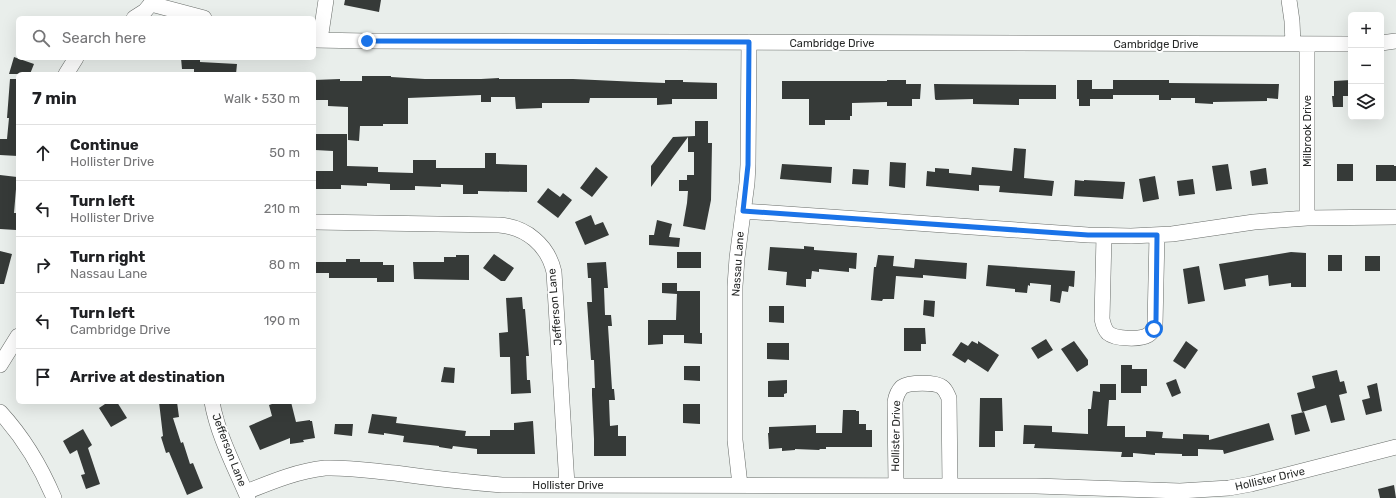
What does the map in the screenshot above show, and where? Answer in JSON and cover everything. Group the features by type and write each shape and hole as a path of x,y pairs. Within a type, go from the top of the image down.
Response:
{"street":[{"path":"317,40 326,0"},
{"name":"Milbrook Drive","path":"1289,0 1292,21 1300,44 1306,218"},
{"path":"138,16 143,13 153,2 198,16"},
{"name":"Cambridge Drive","path":"317,40 1348,44"},
{"path":"1384,43 1396,41"},
{"name":"Nassau Lane","path":"740,485 735,440 735,286 748,165 749,42"},
{"path":"67,72 75,60"},
{"path":"743,211 1104,236 1157,235 1254,222 1306,218 1396,217"},
{"name":"Jefferson Lane","path":"316,222 499,224 521,230 538,242 549,258 554,276 567,485"},
{"path":"1104,236 1102,319 1104,327 1108,333 1116,337 1138,338 1148,335 1155,325 1157,235"},
{"path":"0,365 16,339"},
{"name":"Hollister Drive","path":"896,485 896,402 897,395 901,388 908,384 932,384 942,387 947,392 949,398 950,485"},
{"name":"Jefferson Lane","path":"212,404 215,420 220,434 247,495"},
{"path":"0,412 16,431 35,459 54,498"},
{"name":"Hollister Drive","path":"247,495 282,478 298,473 319,469 336,468 490,484 950,485 1036,486 1168,491 1211,490 1251,484 1396,448"}],"building":[{"path":"345,0 381,0 379,12 344,5"},
{"path":"14,57 16,58 16,60 23,60 34,64 31,72 16,72 16,74 9,74"},
{"path":"181,60 200,60 200,62 237,64 236,72 194,72 194,69 182,69"},
{"path":"362,76 391,76 425,79 573,79 665,83 665,80 683,80 683,82 717,83 717,99 672,99 672,104 657,105 657,98 590,98 589,103 542,103 542,108 516,109 515,97 491,97 491,102 481,102 481,95 408,98 408,124 360,126 359,141 348,140 348,107 328,106 328,100 316,100 316,80 340,79 340,81 362,81"},
{"path":"10,79 16,79 16,156 0,155 0,139 7,139 9,118 7,118"},
{"path":"906,80 906,84 921,84 920,99 912,99 912,106 887,106 887,102 852,103 852,116 850,116 850,120 825,120 825,125 809,125 809,99 782,99 782,81"},
{"path":"1077,80 1092,80 1092,89 1113,89 1113,99 1090,99 1090,106 1079,106 1079,99 1077,99"},
{"path":"1113,80 1169,80 1169,83 1279,84 1278,99 1267,98 1267,101 1213,102 1213,104 1195,103 1195,98 1171,98 1171,100 1159,100 1159,95 1113,95"},
{"path":"1348,80 1348,96 1343,96 1343,107 1333,107 1332,96 1334,96 1334,81"},
{"path":"934,84 1056,85 1056,99 1019,99 1019,105 973,104 973,99 936,100"},
{"path":"695,121 708,121 708,143 712,143 711,200 705,230 683,226 688,191 679,191 679,180 687,180 687,175 694,175 694,152 688,152 688,137 651,187 651,166 673,137 695,136"},
{"path":"316,134 347,134 347,166 378,167 378,172 413,173 413,160 436,160 436,168 485,168 485,153 496,153 496,164 527,165 527,192 478,191 478,194 463,194 463,185 441,184 441,187 415,186 415,190 390,190 390,184 367,183 367,186 341,185 341,189 316,189 316,171 333,171 333,151 316,150"},
{"path":"1014,148 1026,149 1024,178 1054,181 1052,196 999,192 1000,186 979,185 979,191 926,186 927,171 935,172 935,168 949,169 949,173 971,175 972,167 1012,171"},
{"path":"890,162 906,163 905,188 889,186"},
{"path":"782,164 832,167 831,183 780,179"},
{"path":"1228,164 1232,189 1216,191 1212,166"},
{"path":"1337,164 1353,164 1353,181 1337,181"},
{"path":"1376,165 1396,166 1396,181 1376,181"},
{"path":"596,167 608,177 592,197 580,188"},
{"path":"1266,168 1268,184 1252,186 1250,171"},
{"path":"853,169 869,170 868,185 852,184"},
{"path":"0,175 16,177 14,213 16,213 16,230 0,229"},
{"path":"1155,176 1159,199 1143,202 1139,179"},
{"path":"1193,179 1195,194 1179,196 1177,181"},
{"path":"1075,180 1125,182 1123,199 1074,196"},
{"path":"548,188 560,197 563,193 572,200 558,218 537,202"},
{"path":"591,215 595,225 603,222 609,235 585,245 575,222"},
{"path":"657,220 672,224 669,237 680,238 679,247 649,245 649,235 654,235"},
{"path":"804,246 814,247 814,250 857,253 856,269 849,268 849,272 819,269 819,272 812,271 811,279 806,279 806,287 786,285 787,272 768,270 770,247 804,249"},
{"path":"0,251 12,254 4,284 0,284"},
{"path":"677,252 701,252 701,268 677,268"},
{"path":"1291,252 1306,253 1306,287 1291,287 1291,283 1269,286 1268,275 1245,279 1246,286 1224,290 1219,264"},
{"path":"494,254 514,268 505,281 501,281 483,268"},
{"path":"456,255 469,255 469,280 414,279 413,262 444,262 444,257 456,257"},
{"path":"878,255 894,256 893,266 914,268 915,259 967,263 966,279 923,275 923,278 896,276 894,299 883,299 882,301 871,300 874,267 876,267"},
{"path":"1328,255 1342,255 1342,271 1328,271"},
{"path":"1365,256 1380,256 1380,271 1365,271"},
{"path":"346,259 360,259 360,262 383,262 383,265 394,265 394,282 377,282 377,278 329,278 329,273 316,273 316,262 346,262"},
{"path":"606,262 608,288 604,288 605,315 611,315 612,326 608,326 612,389 614,389 615,400 609,400 610,426 618,425 618,436 626,436 626,456 594,456 592,388 595,388 594,360 591,360 587,302 592,302 591,278 588,278 587,263"},
{"path":"988,265 1075,271 1074,287 1069,286 1068,292 1062,291 1060,303 1050,301 1051,285 1030,283 1030,286 1028,285 1027,293 1015,292 1015,289 986,286"},
{"path":"1199,266 1205,301 1188,304 1183,269"},
{"path":"662,283 677,283 677,291 700,291 700,333 702,333 702,344 684,343 684,335 663,335 663,344 648,345 648,320 676,320 677,294 662,293"},
{"path":"522,297 523,309 525,309 529,356 526,356 527,380 530,380 531,393 511,394 510,357 500,357 499,333 508,332 506,298"},
{"path":"924,300 935,301 934,317 923,315"},
{"path":"769,306 784,306 784,323 769,322"},
{"path":"904,328 925,328 926,344 921,344 921,351 904,351"},
{"path":"1046,339 1053,350 1038,359 1031,348"},
{"path":"972,341 978,344 978,341 999,355 988,372 968,359 965,363 952,355 961,342 968,346"},
{"path":"1074,341 1088,360 1088,365 1077,372 1061,349"},
{"path":"1186,341 1198,350 1185,369 1173,361"},
{"path":"767,343 789,343 789,360 767,359"},
{"path":"1121,365 1132,365 1132,369 1147,369 1147,386 1141,386 1141,393 1121,393"},
{"path":"684,366 700,366 700,381 684,380"},
{"path":"444,367 455,368 454,383 441,382"},
{"path":"1337,370 1340,382 1344,381 1347,393 1339,395 1345,420 1331,423 1326,405 1302,412 1297,393 1315,388 1312,376"},
{"path":"1176,379 1181,393 1172,397 1166,383"},
{"path":"787,380 787,393 784,394 784,397 768,397 768,381"},
{"path":"1377,383 1382,411 1366,415 1362,400 1370,398 1367,386"},
{"path":"1100,384 1116,384 1116,400 1109,400 1107,426 1125,426 1125,437 1146,437 1146,431 1163,432 1162,438 1183,439 1183,434 1209,435 1209,440 1269,423 1274,440 1224,454 1223,450 1198,449 1198,456 1182,456 1182,454 1155,453 1155,455 1133,453 1133,457 1121,457 1122,452 1034,448 1035,444 1023,444 1024,425 1052,426 1052,432 1088,434 1088,409 1091,409 1093,391 1100,392"},
{"path":"980,398 1002,398 1003,431 995,431 995,447 979,447"},
{"path":"105,404 118,404 127,418 111,427 99,408"},
{"path":"159,404 177,404 179,417 173,418 190,464 193,463 203,488 187,495 169,452 166,453 161,437 163,436"},
{"path":"292,404 296,422 312,421 315,438 303,440 304,442 290,444 290,438 260,450 249,426 272,416 269,405"},
{"path":"683,404 700,404 700,424 683,423"},
{"path":"843,410 859,411 859,424 866,424 866,430 872,430 872,447 826,447 826,449 819,450 795,449 782,451 782,448 769,449 769,427 816,425 816,433 842,433"},
{"path":"1304,412 1310,431 1295,435 1291,415"},
{"path":"372,414 397,417 396,423 466,431 465,436 490,436 490,430 514,430 514,423 533,421 535,454 477,454 477,449 453,446 452,449 403,442 404,436 384,433 384,435 368,433"},
{"path":"335,424 353,424 352,436 334,434"},
{"path":"83,429 92,445 88,448 100,484 86,489 81,475 85,474 77,450 70,454 63,441"},
{"path":"1394,485 1396,498 1380,498 1378,489"}],"route":[{"path":"367,41 749,42 748,165 743,211 1088,235 1157,235 1156,320 1154,329"}]}
